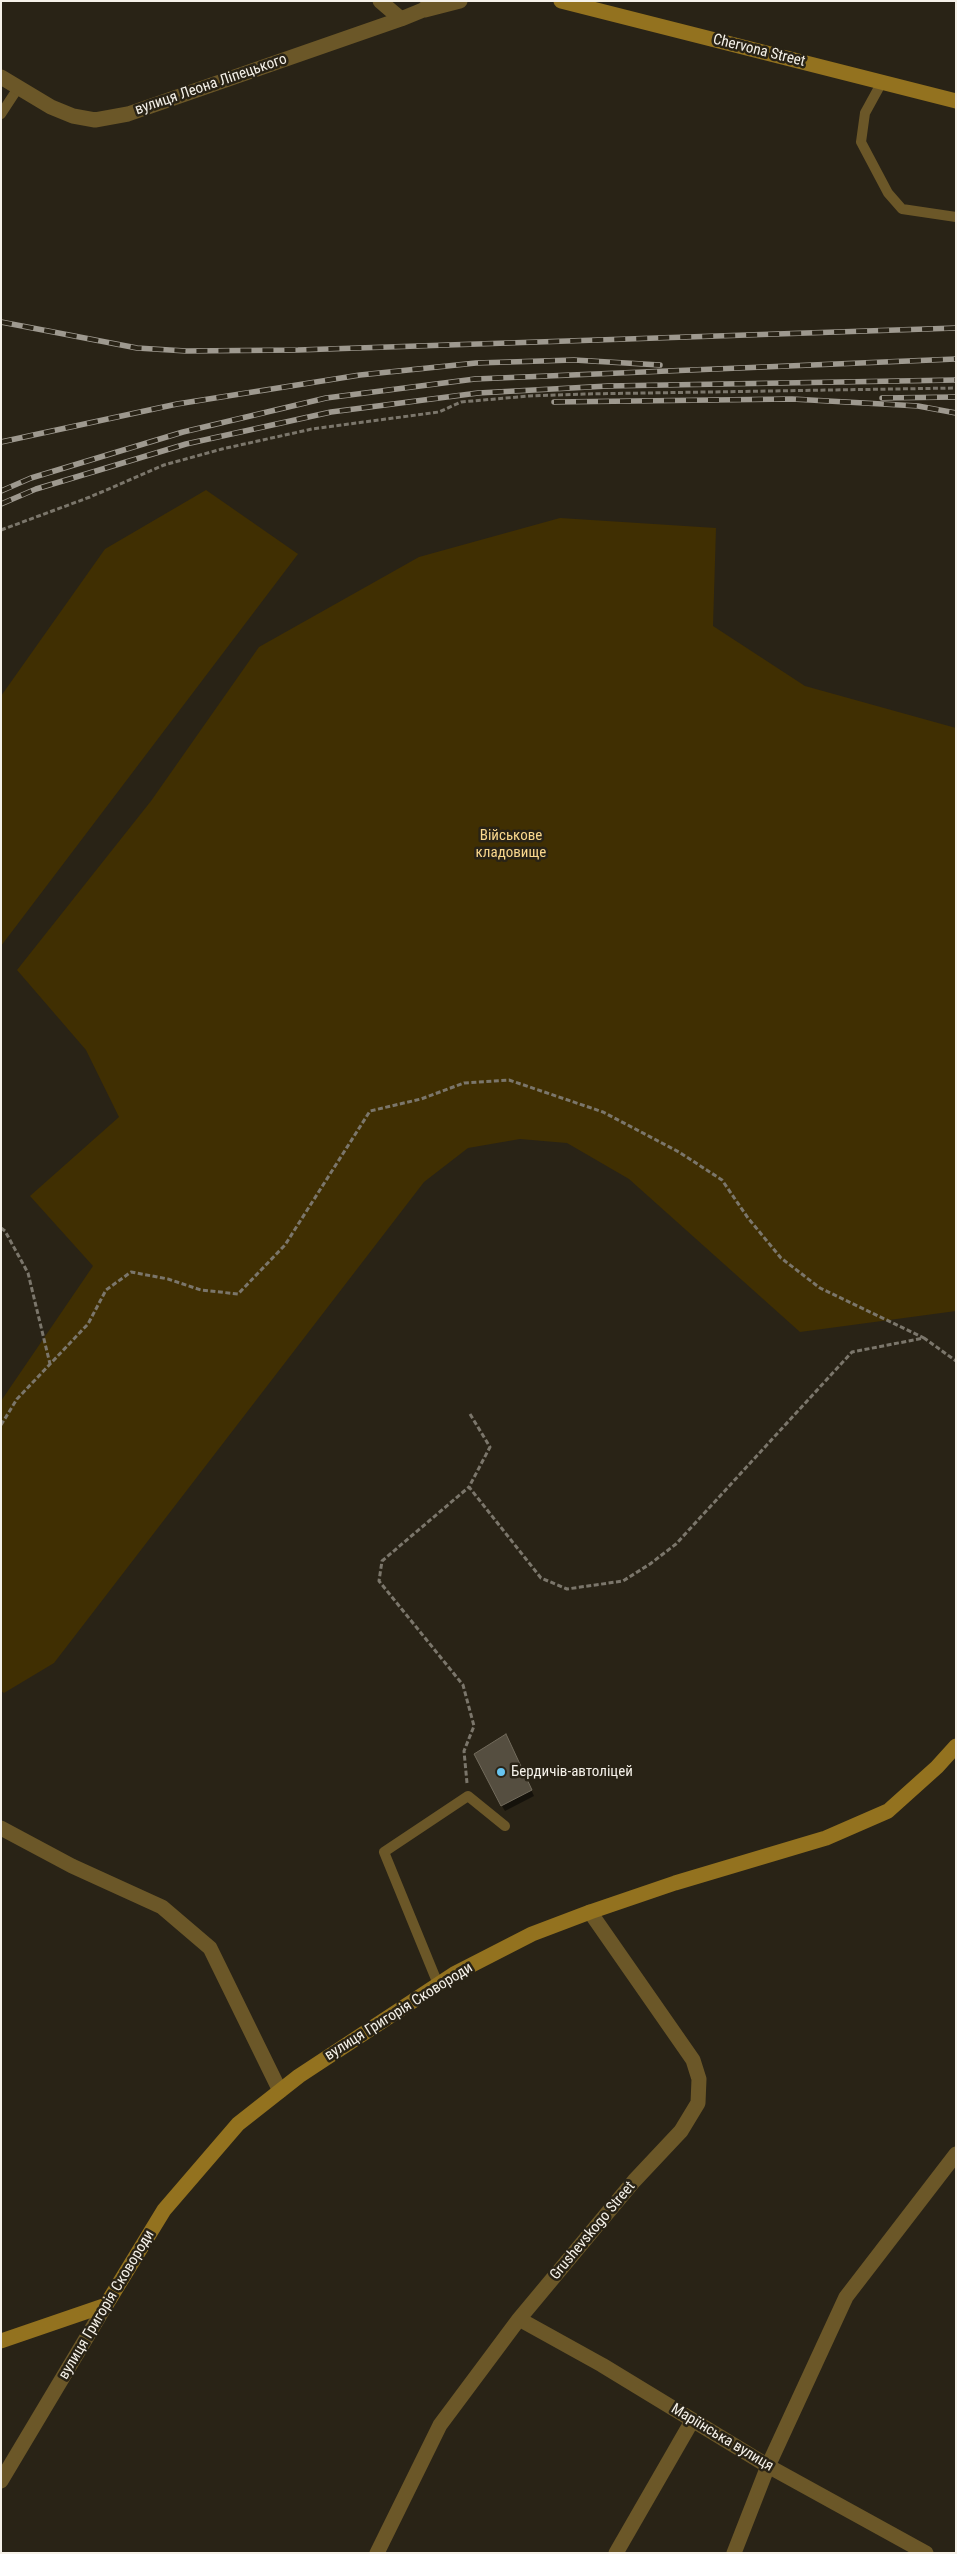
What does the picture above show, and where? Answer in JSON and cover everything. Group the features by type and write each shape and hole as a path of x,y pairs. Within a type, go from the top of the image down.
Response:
{"main road":[{"name":"Chervona Street","path":"561,1 956,101"},
{"name":"вулиця Григорія Сковороди","path":"106,2305 164,2210 238,2124 280,2091 378,2023 438,1984 532,1934 675,1883 826,1838 888,1811 937,1767 956,1746"},
{"path":"1,2342 106,2305"}],"street":[{"path":"380,1 401,19"},
{"name":"вулиця Леона Ліпецького","path":"1,77 51,107 73,116 95,120 128,114 401,19 428,6 460,1"},
{"path":"1,1828 72,1866 162,1908 210,1948 280,2091"},
{"name":"Grushevskogo Street","path":"377,2553 440,2425 520,2319 634,2181 681,2131 698,2103 699,2079 694,2060 590,1912"},
{"path":"734,2553 768,2466 846,2297 956,2154"},
{"name":"вулиця Григорія Сковороди","path":"1,2481 106,2305"},
{"name":"Маріїнська вулиця","path":"520,2319 768,2466 926,2553"},
{"path":"616,2553 692,2420"}],"lane":[{"path":"882,82 865,113 861,142 888,193 902,209 956,217"},
{"path":"1,114 18,88"},
{"path":"438,1984 384,1852 468,1796 504,1826"}],"path":[{"path":"1,530 90,498 164,465 222,449 312,429 439,412 461,402 529,396 956,388"},
{"path":"1,1425 17,1398 88,1324 106,1290 131,1272 168,1279 201,1290 238,1294 285,1245 370,1111 421,1099 464,1083 510,1080 603,1112 679,1152 722,1180 748,1218 781,1258 820,1288 924,1338 956,1361"},
{"path":"1,1228 28,1273 50,1364"},
{"path":"469,1487 541,1578 567,1589 623,1581 650,1564 676,1544 852,1352 924,1338"},
{"path":"468,1796 464,1751 474,1726 463,1685 379,1581 382,1561 469,1487 490,1447 470,1414"}],"green space":[{"path":"206,490 298,554 1,946 1,696 105,549"},
{"name":"Військове кладовище","path":"560,518 716,528 713,626 805,686 956,728 956,1311 800,1332 629,1179 567,1143 520,1139 468,1148 424,1182 54,1663 4,1693 1,1691 1,1401 93,1266 30,1196 119,1117 86,1050 17,970 151,801 259,647 419,557"}],"building":[{"path":"506,1734 532,1790 501,1806 474,1754"}],"railway":[{"path":"1,322 137,348 186,351 298,350 956,328"},
{"path":"1,491 31,478 183,432 326,398 475,379 956,359"},
{"path":"1,442 177,404 360,375 476,363 574,360 660,365"},
{"path":"1,504 36,489 186,444 331,412 478,393 608,386 956,380"},
{"path":"882,398 956,397"},
{"path":"554,402 792,399 918,406 956,413"}],"place":[{"name":"Бердичів-автоліцей","path":"501,1772"}]}
